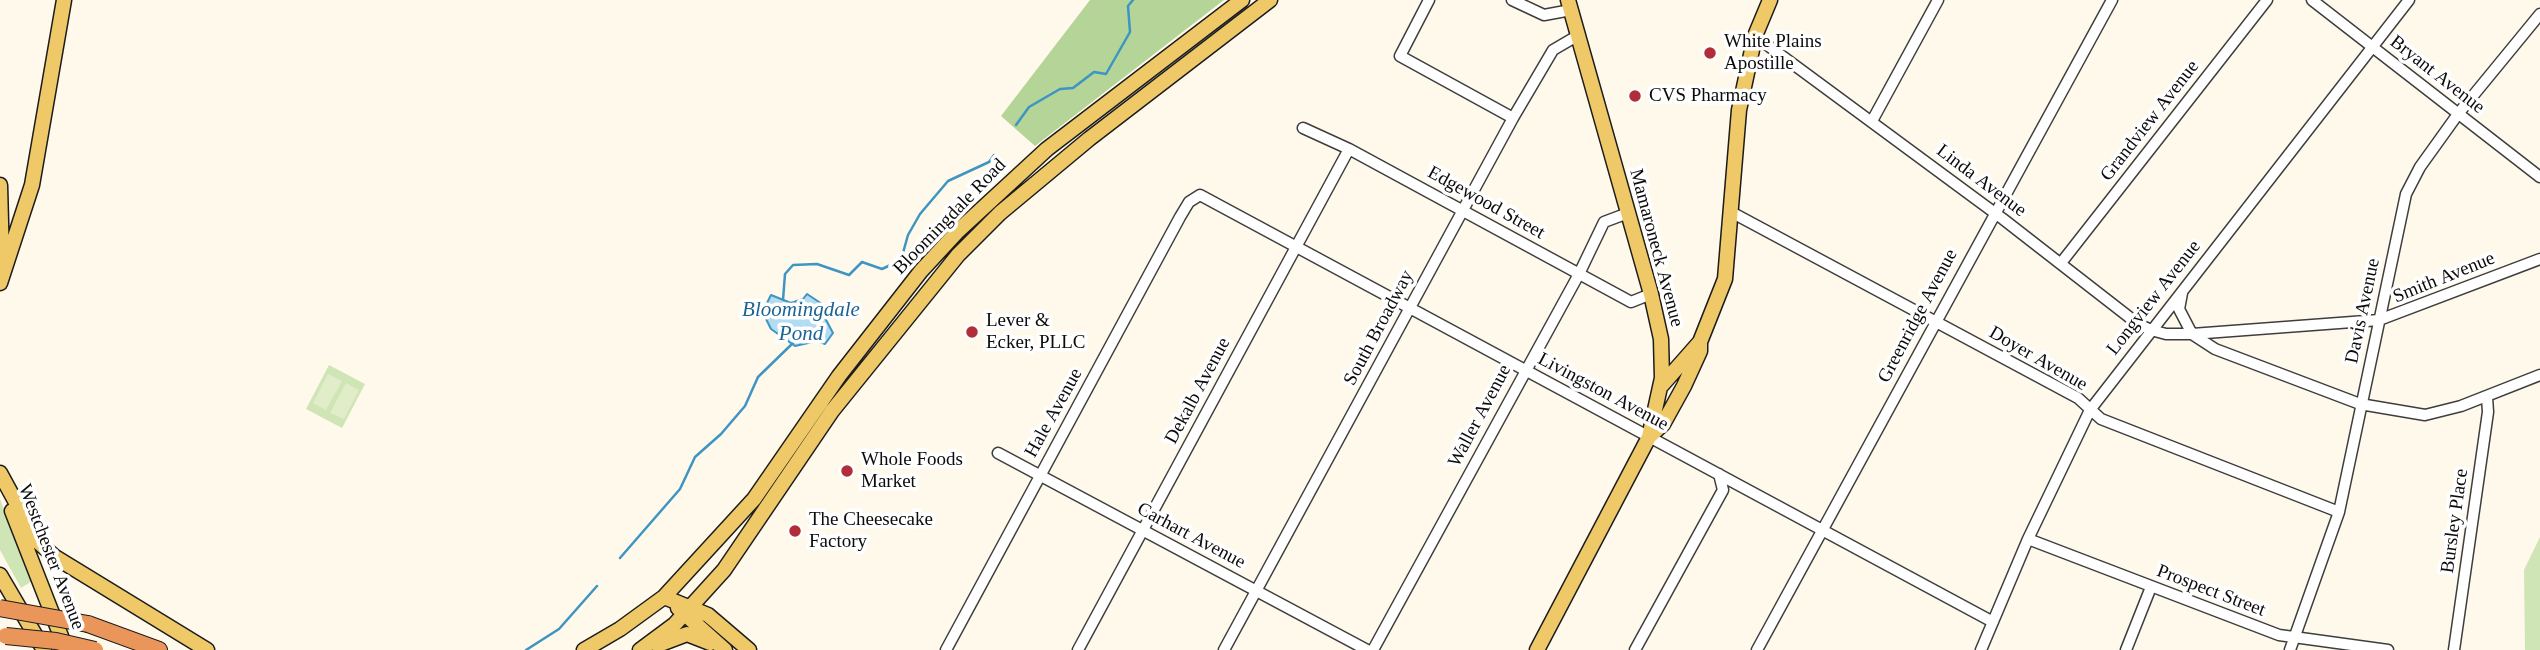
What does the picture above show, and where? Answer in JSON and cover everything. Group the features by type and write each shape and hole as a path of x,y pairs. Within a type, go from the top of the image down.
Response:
{"highway":[{"path":"0,608 88,624 159,650"},
{"path":"3,636 56,641 95,650"}],"main road":[{"path":"1,281 32,185 64,0"},
{"name":"Bloomingdale Road","path":"586,648 620,629 664,597 754,499 839,376 944,245 1026,166 1242,0"},
{"name":"Bloomingdale Road","path":"639,650 689,610 734,557 850,386 958,255 1000,213 1078,148 1270,0"},
{"path":"1661,387 1700,342 1725,279 1739,110 1755,36 1770,0"},
{"name":"Mamaroneck Avenue","path":"1539,649 1649,437 1661,387 1662,348 1651,294 1569,5"},
{"path":"0,185 4,228 1,281"},
{"path":"1649,437 1663,424 1684,386 1700,351 1700,342"},
{"path":"0,475 37,541 55,557 207,650"},
{"name":"Westchester Avenue","path":"0,475 66,650"},
{"path":"0,575 44,650"},
{"path":"664,597 689,610 708,615 749,650"},
{"path":"689,610 725,650"},
{"path":"651,650 673,637 687,634 698,636 719,650"}],"street":[{"path":"1429,0 1400,56 1513,118"},
{"path":"1512,0 1543,15 1569,5"},
{"path":"1872,121 1938,0"},
{"name":"Greenridge Avenue","path":"1757,650 2112,0"},
{"name":"Grandview Avenue","path":"2061,263 2267,0"},
{"name":"Bryant Avenue","path":"2312,0 2540,177"},
{"name":"Longview Avenue","path":"1981,650 2028,539 2090,410 2409,0"},
{"name":"Davis Avenue","path":"2290,650 2339,512 2406,194 2420,167 2458,114 2540,14"},
{"name":"South Broadway","path":"1224,650 1513,118 1556,46 1577,36"},
{"name":"Linda Avenue","path":"1755,36 1994,212 2138,324 2151,330 2166,334 2192,334 2215,349 2360,404 2425,415 2487,397 2540,374"},
{"name":"Edgewood Street","path":"1303,128 1349,149 1630,302 1651,294"},
{"name":"Dekalb Avenue","path":"1078,650 1349,149"},
{"name":"Livingston Avenue","path":"1195,196 1204,195 1298,245 1993,622"},
{"name":"Hale Avenue","path":"946,650 1180,217 1195,196"},
{"name":"Doyer Avenue","path":"1731,212 2078,398 2101,419 2339,512"},
{"name":"Waller Avenue","path":"1373,650 1579,274 1604,222 1628,213"},
{"name":"Smith Avenue","path":"2192,334 2379,320 2540,259"},
{"path":"2184,287 2179,309 2192,334"},
{"name":"Bursley Place","path":"2454,650 2488,412 2487,397"},
{"name":"Carhart Avenue","path":"998,453 1367,650"},
{"path":"1635,650 1723,490 1719,474"},
{"name":"Prospect Street","path":"2028,539 2279,635 2388,650"},
{"path":"2126,650 2151,587"}],"green space":[{"path":"1090,0 1224,0 1035,146 1001,116"},
{"path":"329,365 365,384 342,428 306,409"},
{"path":"328,374 342,381 326,410 313,403"},
{"path":"346,383 359,390 344,419 330,413"},
{"path":"0,499 32,581 21,588 0,550"},
{"path":"2540,537 2540,650 2525,650 2524,570"}],"water":[{"name":"Bloomingdale Pond","path":"807,294 825,306 824,316 833,333 825,344 817,341 795,346 771,329 765,317 767,303 771,295 791,303 803,299"}],"waterway":[{"path":"1016,125 1029,107 1060,89 1073,88 1094,72 1106,74 1130,32 1128,6 1133,0"},
{"path":"783,300 785,274 793,265 817,264 849,275 862,262 882,269 901,260 908,235 920,214 948,181 989,162 994,155"},
{"path":"620,558 680,489 695,457 721,434 745,406 758,377 793,343"},
{"path":"526,650 559,629 597,586"}],"place":[{"name":"White Plains Apostille","path":"1710,53"},
{"name":"CVS Pharmacy","path":"1635,96"},
{"name":"Lever & Ecker, PLLC","path":"972,332"},
{"name":"Whole Foods Market","path":"847,471"},
{"name":"The Cheesecake Factory","path":"795,531"}]}
